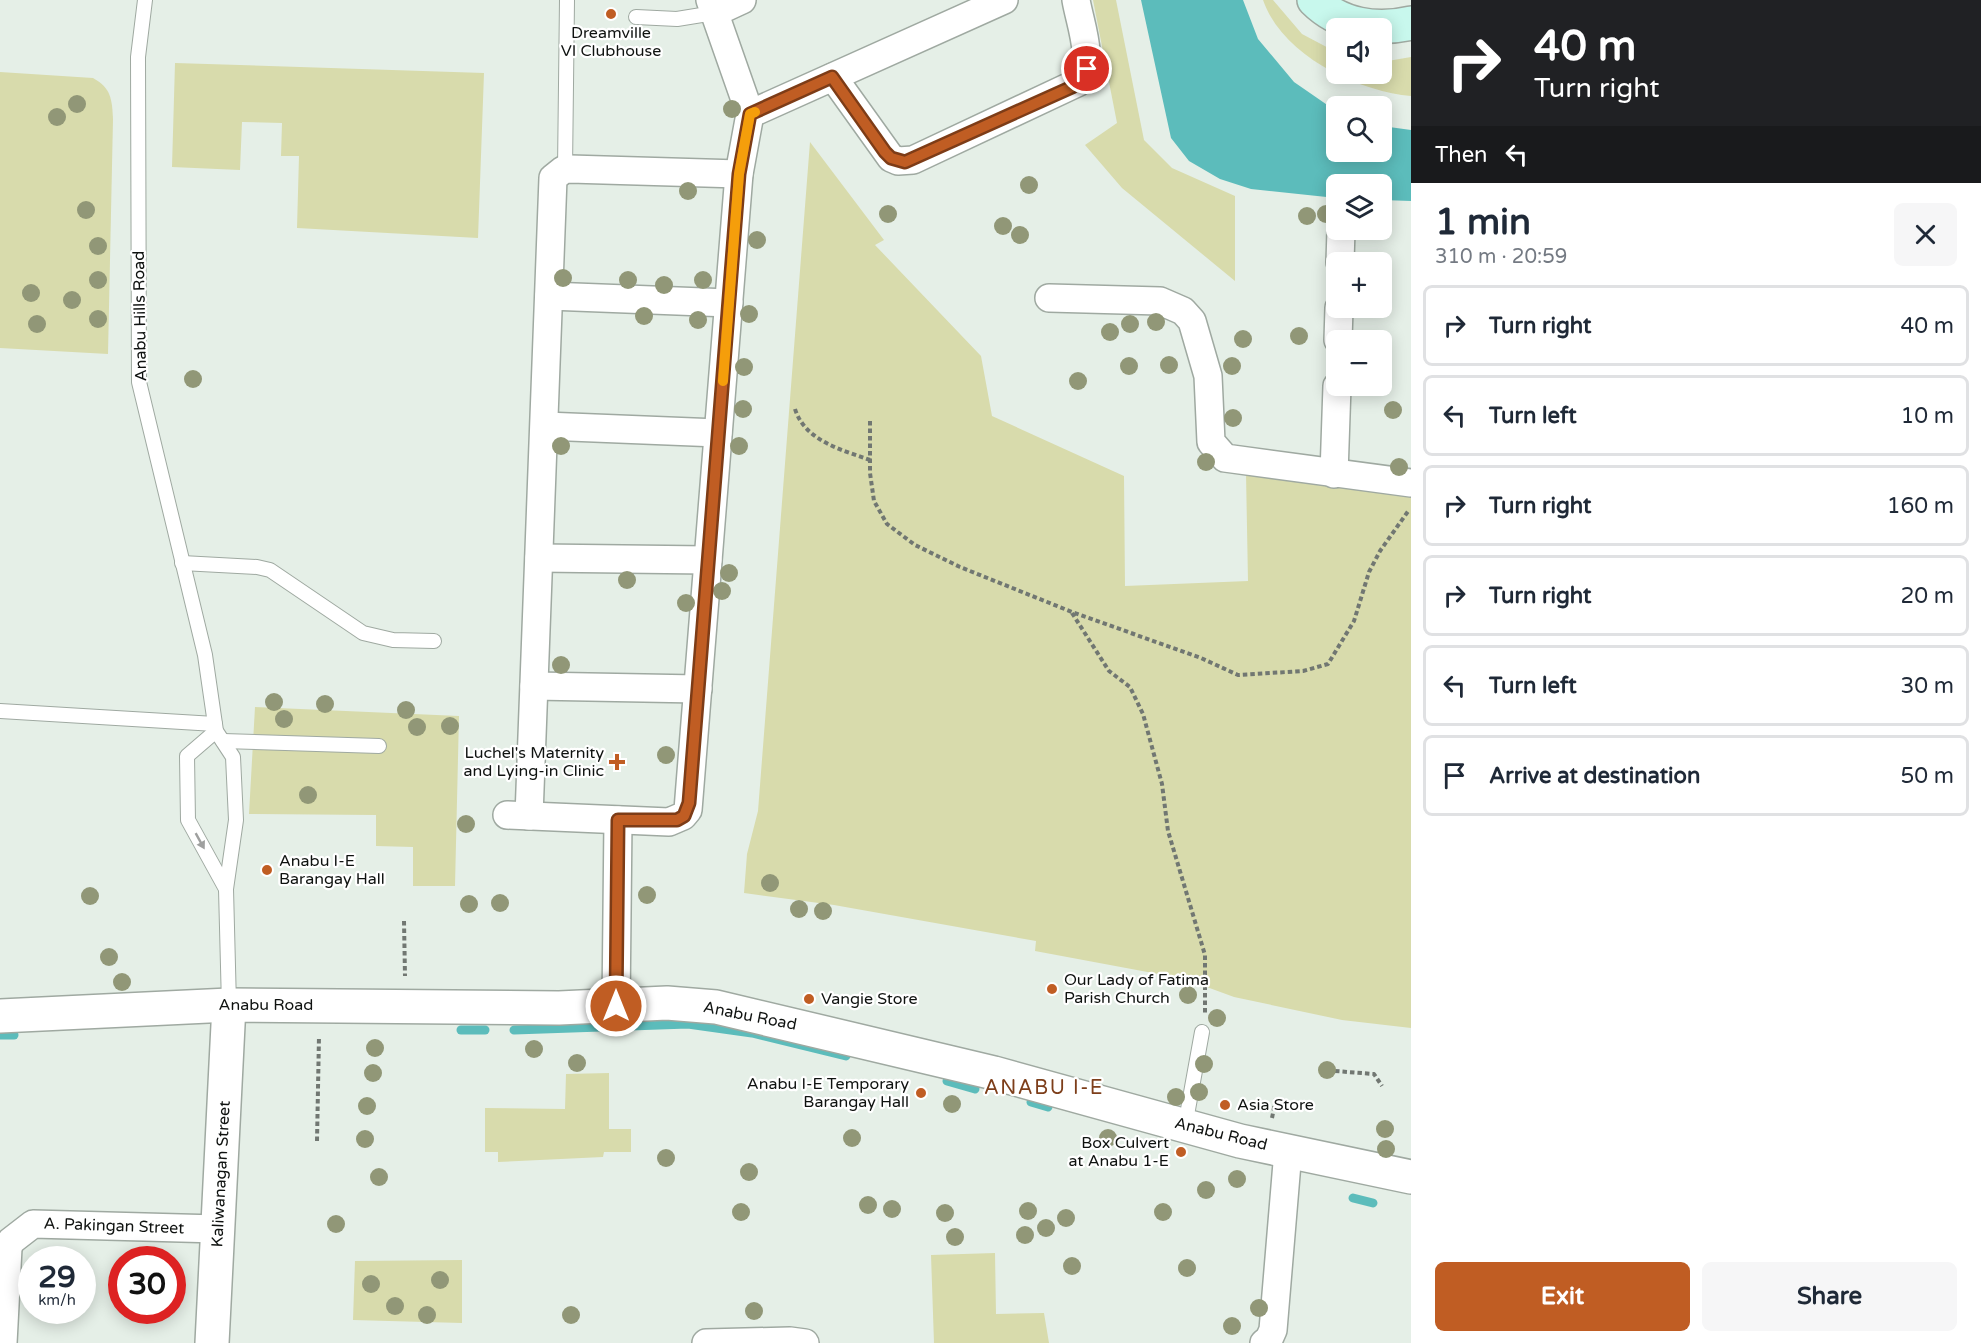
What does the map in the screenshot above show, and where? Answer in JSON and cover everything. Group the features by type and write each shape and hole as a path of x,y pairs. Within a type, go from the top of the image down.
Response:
{"main road":[{"path":"1314,0 1341,19 1359,25 1411,23"}],"street":[{"path":"739,174 564,169 553,178 534,686 518,815 669,822 684,816 688,810 739,174 750,114 712,6 742,0"},
{"path":"750,114 1004,0"},
{"path":"832,77 891,158 898,161 913,160 1079,82 1087,69 1087,62 1076,0"},
{"path":"549,296 729,303"},
{"path":"1049,298 1160,301 1183,311 1192,321 1208,376 1209,432 1217,451 1235,461 1411,483"},
{"path":"1334,474 1337,396"},
{"path":"545,426 718,433"},
{"path":"539,558 708,560"},
{"path":"534,686 698,689"},
{"path":"616,1006 618,820"},
{"name":"Anabu Road","path":"0,1016 229,1005 559,1008 667,1003 735,1010 994,1072 1288,1151 1411,1176"},
{"name":"Kaliwanagan Street","path":"212,1343 229,1005"},
{"path":"1264,1343 1269,1340 1274,1329 1288,1151"},
{"name":"A. Pakingan Street","path":"3,1343 8,1248 11,1242 33,1224 218,1229"},
{"path":"706,1343 805,1343"}],"lane":[{"name":"Anabu Hills Road","path":"145,0 138,57 139,382 205,655 218,732 233,757 236,820 226,889 229,1005"},
{"path":"564,169 567,0"},
{"path":"636,17 677,19 712,6"},
{"path":"182,563 257,567 270,570 363,633 393,640 434,641"},
{"path":"0,711 380,746"},
{"name":"Anabu Hills Road","path":"218,732 187,756 188,820 226,889"},
{"path":"1185,1125 1202,1032"}],"path":[{"path":"795,409 807,433 840,450 870,460"},
{"path":"870,421 870,460 874,501 887,524 915,545 960,567 1072,612 1201,658 1238,675 1303,671 1328,664 1354,621 1369,572 1380,551 1411,507"},
{"path":"1072,612 1109,671 1130,687 1143,714 1162,784 1168,831 1206,955 1207,988 1202,1032"},
{"path":"404,921 405,978"},
{"path":"317,1141 319,1029"},
{"path":"1335,1071 1374,1074 1382,1086"}],"green space":[{"path":"1093,0 1116,0 1144,140 1172,168 1235,196 1235,281 1122,188 1085,145 1117,123"},
{"path":"1263,0 1273,0 1302,34 1326,47 1326,68 1287,38 1273,20"},
{"path":"1411,57 1411,96 1360,84 1392,84 1392,60"},
{"path":"175,63 484,73 478,238 297,228 299,156 281,156 282,123 242,122 240,170 172,167"},
{"path":"0,72 93,78 104,86 109,95 113,119 108,354 0,348"},
{"path":"810,142 884,240 875,245 981,356 992,416 1124,476 1125,586 1248,581 1246,473 1411,494 1411,1028 1342,1020 1234,997 1185,979 1035,951 1036,941 834,905 744,893 747,854 758,811"},
{"path":"255,707 459,716 455,886 413,886 413,847 376,846 376,815 249,814"},
{"path":"609,1073 609,1129 631,1129 631,1152 604,1152 603,1157 498,1162 498,1152 485,1152 485,1108 565,1109 566,1074"},
{"path":"995,1253 996,1314 1044,1313 1049,1343 934,1343 931,1255"},
{"path":"462,1260 462,1323 353,1320 355,1261"}],"water":[{"path":"1141,0 1243,0 1258,39 1294,82 1326,104 1326,162 1392,162 1392,127 1411,130 1411,201 1392,200 1392,174 1326,174 1326,197 1251,189 1220,179 1189,161 1171,138"}],"waterway":[{"path":"514,1030 688,1024 752,1033 846,1056"},
{"path":"461,1030 485,1030"},
{"path":"0,1035 14,1035"},
{"path":"947,1081 975,1089"},
{"path":"1031,1102 1048,1107"},
{"path":"1353,1198 1373,1203"}],"slow traffic":[{"path":"723,381 739,174 750,114 755,112"}],"place":[{"name":"Dreamville VI Clubhouse","path":"611,14"},
{"name":"Luchel's Maternity and Lying-in Clinic","path":"617,762"},
{"name":"Anabu I-E Barangay Hall","path":"267,870"},
{"name":"Our Lady of Fatima Parish Church","path":"1052,989"},
{"name":"Vangie Store","path":"809,999"},
{"name":"Anabu I-E Temporary Barangay Hall","path":"921,1093"},
{"name":"Asia Store","path":"1225,1105"},
{"name":"Box Culvert at Anabu 1-E","path":"1181,1152"}],"district":[{"name":"ANABU I-E","path":"1044,1088"}],"route":[{"path":"616,1006 618,820 669,822 684,816 688,810 739,174 750,114 832,77 885,152 891,158 905,162 1072,87 1079,82 1087,69"}]}
